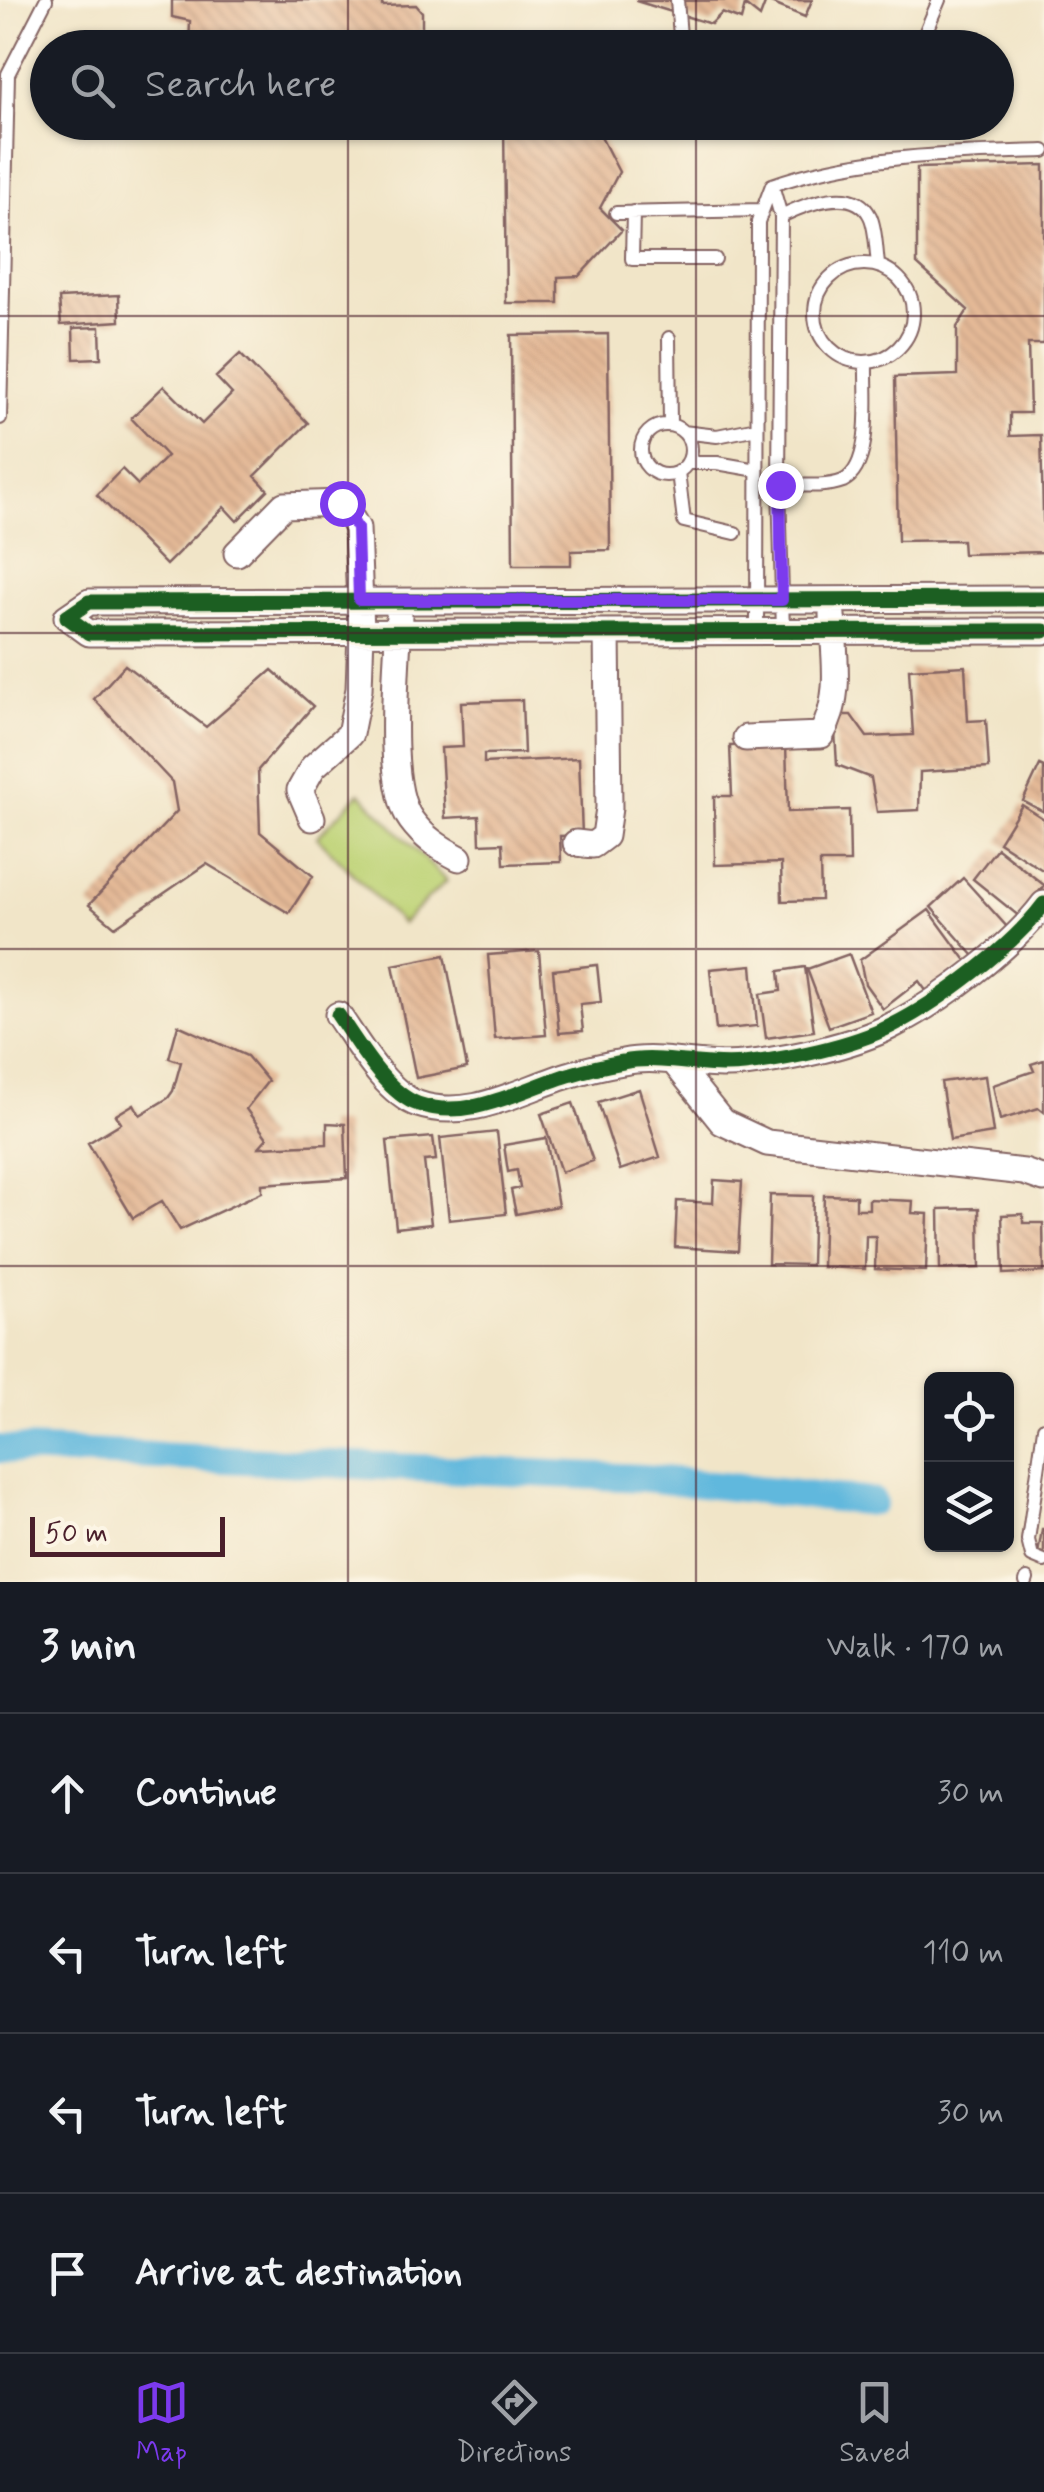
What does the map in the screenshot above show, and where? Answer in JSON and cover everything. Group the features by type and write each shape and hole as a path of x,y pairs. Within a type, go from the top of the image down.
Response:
{"street":[{"path":"237,553 284,505 342,503 357,528 359,689 350,734 313,767 300,790 312,818"},
{"path":"1044,599 89,602 67,617 89,633 1044,630"},
{"path":"399,600 395,750 399,786 408,817 430,842 459,858"},
{"path":"746,738 821,735 832,717 836,696 832,600"},
{"path":"576,843 592,845 604,836 609,808 607,632"},
{"path":"338,1016 384,1078 417,1104 460,1109 630,1060 742,1064 826,1048 890,1027 967,977 1044,904"},
{"path":"674,1062 722,1122 767,1144 1037,1170"}],"lane":[{"path":"31,30 46,0"},
{"path":"678,0 680,30"},
{"path":"926,30 939,0"},
{"path":"0,418 8,74 30,31"},
{"path":"783,632 769,600 757,470 758,222 772,185 798,176 906,156 1044,151"},
{"path":"757,632 769,600 780,485 781,216 772,185"},
{"path":"781,216 805,205 836,199 857,203 870,216 878,264"},
{"path":"616,212 762,210"},
{"path":"633,212 632,258 715,260"},
{"path":"859,262 878,264 901,282 908,293 912,319 901,346 882,360 866,362 846,360 836,354 825,342 816,309 820,291 841,268 859,262"},
{"path":"757,324 780,324"},
{"path":"668,338 676,429 691,449 683,468 684,521 735,533"},
{"path":"780,485 832,484 845,480 856,470 864,455 866,362"},
{"path":"757,470 717,463 683,468 665,476 650,469 642,455 644,440 648,433 662,426 718,436 757,433 780,439"},
{"path":"1044,1428 1028,1540 1032,1556 1044,1561"}],"green space":[{"path":"360,793 446,881 402,924 317,837"}],"building":[{"path":"172,0 382,0 382,6 416,5 422,12 422,30 190,30 190,21 172,17"},
{"path":"812,0 805,17 766,1 760,17 745,5 741,20 722,13 711,24 636,1"},
{"path":"504,140 603,140 619,172 600,208 622,230 579,276 558,277 558,303 506,303"},
{"path":"1044,165 1044,344 1028,344 1030,413 1010,413 1010,436 1041,435 1044,552 963,554 962,540 898,541 895,377 957,375 957,327 968,310 917,264 917,168"},
{"path":"119,295 120,321 61,325 59,298"},
{"path":"100,327 101,358 74,359 73,328"},
{"path":"608,334 610,550 571,551 571,565 513,565 511,335"},
{"path":"240,354 308,423 255,476 268,490 237,521 224,507 166,565 97,495 122,469 138,485 167,456 131,418 164,386 202,424 232,394 216,377"},
{"path":"125,665 206,727 272,670 313,706 258,770 260,832 313,876 289,913 207,864 115,927 89,905 177,811 172,782 94,699"},
{"path":"965,666 968,721 986,720 989,768 920,772 919,810 877,812 871,778 837,765 834,715 851,715 867,737 913,735 909,669"},
{"path":"522,700 524,753 484,754 484,763 579,758 582,835 560,836 561,862 504,864 503,843 480,844 479,816 445,818 441,748 463,747 461,702"},
{"path":"786,744 788,812 849,810 850,862 820,862 821,900 782,901 781,863 715,865 714,796 732,796 730,746"},
{"path":"1040,765 1044,767 1044,812 1023,801"},
{"path":"1022,805 1044,819 1044,871 999,842"},
{"path":"997,848 1044,885 1020,917 973,879"},
{"path":"963,878 1007,927 974,956 931,907"},
{"path":"929,910 967,962 927,992 919,981 883,1009 865,984 860,960"},
{"path":"539,951 546,1035 495,1039 488,955"},
{"path":"849,954 871,1012 829,1027 807,969"},
{"path":"445,955 467,1068 416,1078 393,965"},
{"path":"597,965 601,1002 580,1004 583,1031 559,1033 553,970"},
{"path":"752,965 757,1026 716,1030 710,969"},
{"path":"805,967 814,1031 766,1038 760,994 781,991 779,971"},
{"path":"178,1025 247,1056 268,1081 246,1109 267,1138 259,1147 327,1144 327,1123 345,1124 347,1178 262,1184 262,1192 180,1230 162,1201 133,1218 88,1143 121,1123 116,1115 134,1104 140,1115 168,1098 181,1062 169,1058"},
{"path":"1044,1060 1044,1112 1039,1108 1000,1120 993,1085 1034,1071 1031,1064"},
{"path":"985,1076 993,1133 950,1140 941,1082"},
{"path":"639,1089 660,1157 620,1170 598,1102"},
{"path":"573,1103 593,1161 561,1172 541,1114"},
{"path":"497,1132 506,1214 449,1220 440,1138"},
{"path":"433,1137 436,1160 424,1161 431,1224 396,1228 387,1141"},
{"path":"546,1138 558,1206 516,1214 511,1190 520,1188 517,1170 508,1172 504,1145"},
{"path":"714,1180 742,1182 738,1251 675,1247 677,1201 713,1203"},
{"path":"770,1195 813,1196 811,1265 768,1264"},
{"path":"824,1195 856,1196 856,1209 869,1209 869,1199 913,1201 912,1213 928,1214 926,1271 875,1269 876,1236 866,1236 865,1269 822,1267"},
{"path":"979,1208 980,1268 940,1269 939,1209"},
{"path":"1023,1214 1023,1223 1043,1223 1044,1272 1004,1274 1002,1215"},
{"path":"1042,1529 1044,1554 1038,1554"}],"waterway":[{"path":"0,1449 644,1478 873,1502"}],"cycle path":[{"path":"1044,599 89,602 67,617 89,633 1044,631"},
{"path":"338,1015 373,1066 395,1089 418,1104 438,1108 477,1106 572,1074 623,1062 761,1062 858,1040 910,1016 994,955 1044,904"}],"route":[{"path":"342,503 357,528 359,600 782,600 780,485"}]}
